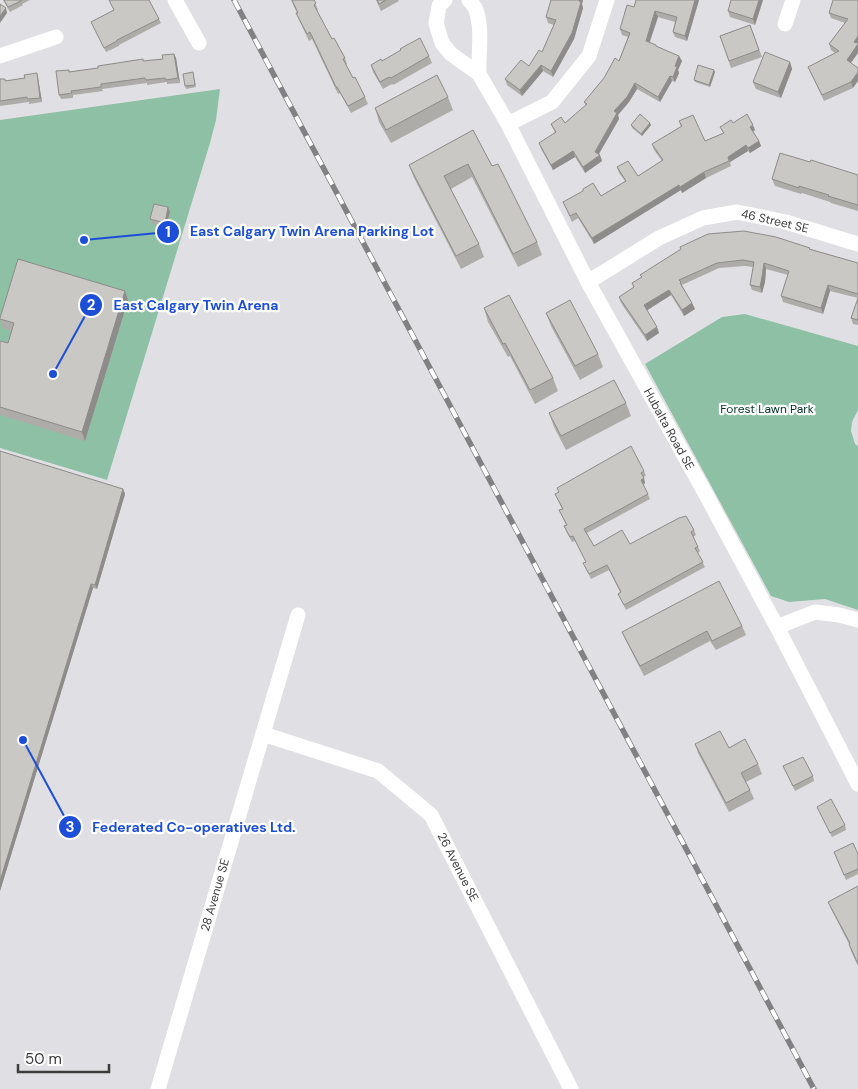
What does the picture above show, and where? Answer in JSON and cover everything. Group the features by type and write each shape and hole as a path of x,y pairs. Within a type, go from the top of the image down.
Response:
{"street":[{"path":"175,0 199,43"},
{"name":"Hubalta Road SE","path":"445,0 439,6 436,23 442,43 452,54 479,74 508,124 588,282 704,491 858,784"},
{"name":"Hubalta Road SE","path":"469,0 476,8 479,23 479,74"},
{"path":"508,124 552,102 589,56 607,0"},
{"path":"785,24 793,0"},
{"path":"0,56 56,37"},
{"name":"46 Street SE","path":"588,282 659,238 703,218 737,212 786,222 858,244"},
{"path":"777,628 815,612 858,620"},
{"name":"28 Avenue SE","path":"158,1089 298,615"},
{"name":"26 Avenue SE","path":"263,734 378,771 432,815 571,1089"}],"green space":[{"path":"220,89 216,120 210,143 107,480 0,448 0,120"},
{"name":"Forest Lawn Park","path":"745,314 858,346 858,410 852,422 851,431 855,444 858,446 858,610 825,599 789,602 771,596 645,364 722,317"}],"building":[{"path":"4,0 21,0 21,1 8,7"},
{"path":"109,0 149,0 159,19 104,48 91,22 114,10"},
{"path":"292,0 314,0 316,3 314,5 365,97 348,106 336,87 310,32 307,34 296,13 298,13"},
{"path":"377,0 386,0 379,4"},
{"path":"551,0 579,0 581,2 572,33 551,71 541,65 520,90 505,79 521,60 529,66 539,50 542,52 556,20 546,17"},
{"path":"636,0 695,0 685,36 673,32 677,17 655,11 646,41 679,56 673,77 670,76 658,97 635,83 627,97 614,111 617,113 595,152 600,155 583,167 573,151 551,165 539,143 556,132 551,124 561,117 565,123 587,104 584,102 604,78 615,58 619,61 630,33 620,29 627,5 634,7"},
{"path":"731,0 759,0 753,19 728,11"},
{"path":"833,0 858,0 858,36 854,42 858,42 858,44 847,60 858,68 858,72 851,82 822,95 808,67 839,51 829,44 848,19 829,13"},
{"path":"0,4 6,8 0,16"},
{"path":"750,25 759,50 729,61 720,36"},
{"path":"420,38 429,56 391,78 380,82 371,65 381,59 382,61"},
{"path":"765,52 790,62 778,92 753,82"},
{"path":"174,54 178,78 146,80 145,78 101,84 101,87 71,91 72,93 59,95 56,71 69,70 69,72 143,59 143,61 163,59 162,55"},
{"path":"698,65 714,70 709,85 694,80"},
{"path":"193,72 195,85 185,86 183,74"},
{"path":"37,73 40,98 28,99 27,97 0,101 0,79 5,79 5,81 25,78 24,75"},
{"path":"437,75 448,97 386,130 375,108"},
{"path":"640,114 650,123 641,134 631,125"},
{"path":"747,114 753,125 750,127 759,141 748,148 746,145 728,157 729,161 704,172 680,187 679,185 592,238 576,213 570,216 563,202 583,191 583,189 593,183 601,196 626,181 617,167 628,161 638,176 663,160 652,144 682,126 679,121 693,115 705,141 724,133 720,127 731,120 733,123"},
{"path":"473,130 492,166 498,164 537,242 513,254 468,164 444,176 479,244 456,256 409,165"},
{"path":"780,153 810,162 811,160 858,175 858,205 772,179"},
{"path":"154,204 168,207 165,223 150,219"},
{"path":"744,231 776,237 858,263 858,294 828,285 821,308 781,296 789,271 764,263 760,287 750,285 754,262 743,260 717,263 679,280 692,303 682,310 669,290 644,305 657,327 645,335 619,297 634,287 632,283 642,277 640,275 681,249 680,247 708,234"},
{"path":"18,259 125,291 82,432 0,407 0,341 8,343 14,323 0,318"},
{"path":"509,295 553,378 530,390 484,308"},
{"path":"858,298 858,320 851,318"},
{"path":"570,300 598,354 575,366 546,313"},
{"path":"614,380 626,403 561,436 549,413"},
{"path":"631,446 644,471 641,473 644,478 641,480 648,494 584,529 594,546 622,530 630,544 686,516 694,530 691,532 698,547 695,548 703,562 624,605 618,594 621,592 607,565 589,574 583,563 586,562 573,536 570,537 564,526 567,525 559,510 563,509 555,494 559,492 557,488"},
{"path":"0,451 123,489 95,585 91,584 0,881"},
{"path":"719,581 742,626 712,641 707,631 640,666 622,632"},
{"path":"720,731 729,748 745,739 758,764 741,773 750,790 726,803 695,744"},
{"path":"803,757 813,776 793,786 783,766"},
{"path":"831,799 845,825 830,833 817,807"},
{"path":"853,843 858,854 858,869 844,875 834,852"},
{"path":"858,886 858,964 850,943 828,902"}],"railway":[{"path":"234,0 814,1089"}],"place":[{"name":"East Calgary Twin Arena Parking Lot","path":"84,240"},
{"name":"East Calgary Twin Arena","path":"53,374"},
{"name":"Federated Co-operatives Ltd.","path":"23,740"}]}
